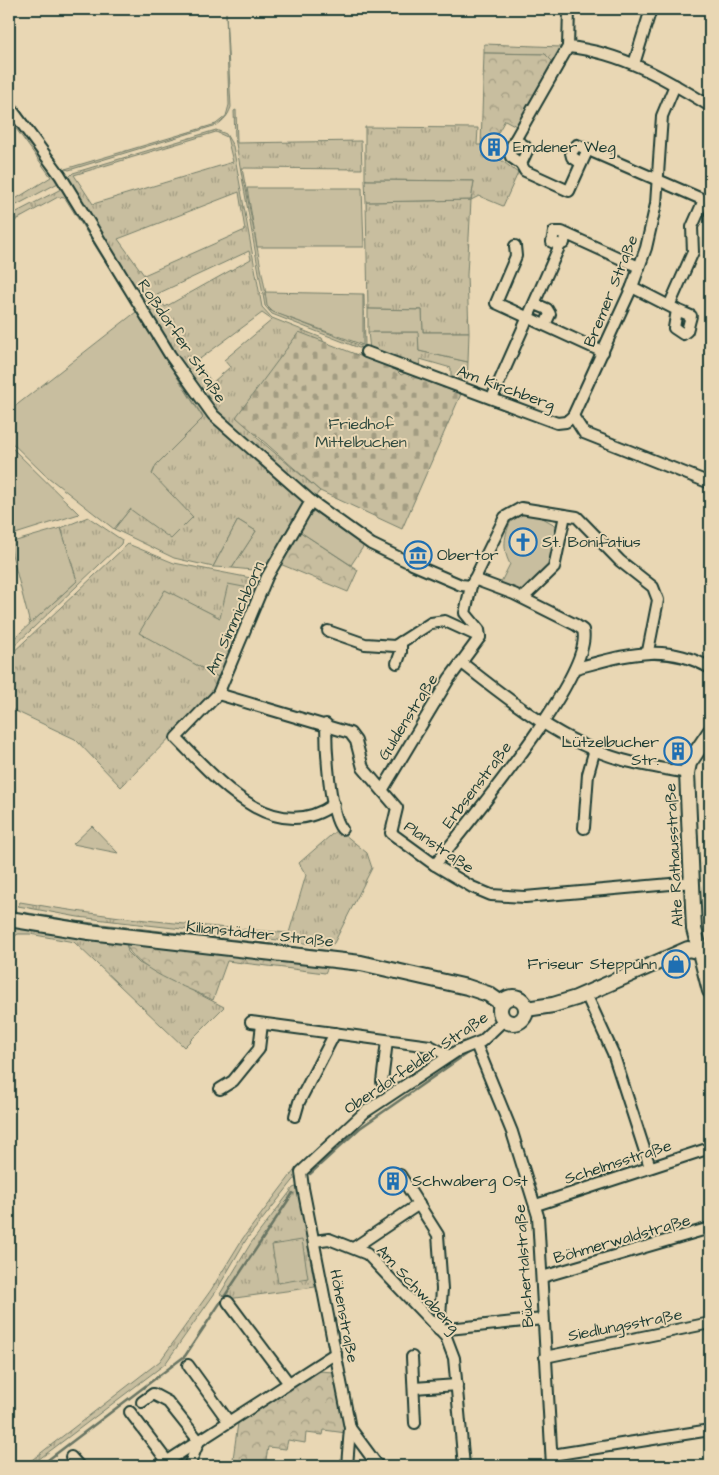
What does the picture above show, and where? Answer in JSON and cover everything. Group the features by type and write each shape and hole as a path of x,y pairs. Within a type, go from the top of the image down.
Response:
{"main road":[{"path":"687,773 689,763 709,734"},
{"name":"Alte Rathausstraße","path":"687,773 694,929 705,953 710,991"},
{"name":"Kilianstädter Straße","path":"9,919 89,932 361,964 467,988 488,994 502,1003"},
{"path":"526,1009 553,1005 587,996 688,949 705,953"},
{"path":"516,997 524,1002 526,1009 526,1015 520,1021 512,1024 504,1020 500,1013 502,1003 508,998 516,997"}],"street":[{"path":"569,9 568,47 515,140 524,146 526,151 521,164 524,171 569,191 588,149 704,200 692,227 693,252 673,307 632,287"},
{"path":"634,64 651,9"},
{"path":"568,47 590,50 634,64 709,103"},
{"name":"Bremer Straße","path":"573,416 632,287 652,226 662,116 675,85"},
{"name":"Roßdorfer Straße","path":"9,106 60,174 170,355 213,415 311,501 371,544 461,585 472,582"},
{"path":"492,398 560,245 552,242 552,236 558,231 639,268"},
{"path":"515,246 516,256 496,303 603,352"},
{"path":"535,304 547,309 550,314 545,325"},
{"name":"Am Kirchberg","path":"366,352 557,423 566,422 573,416 584,433 710,483"},
{"name":"Am Simmichborn","path":"311,501 267,577 218,694 176,738 229,790 246,802 273,815 292,819 303,818 324,811 334,804"},
{"path":"462,663 480,638 479,630 465,613 472,582 505,517 512,511 521,508 564,515 581,521 620,560 656,591 657,607 648,651"},
{"path":"472,582 523,598 554,568 564,515"},
{"name":"Erbsenstraße","path":"435,865 555,707 576,668 584,639 583,630 523,598"},
{"path":"328,632 365,644 395,646 431,623 445,621 480,638"},
{"path":"397,663 402,652 401,642"},
{"path":"576,668 648,651 681,655 710,668"},
{"name":"Alte Rathausstraße","path":"462,663 491,687 543,723 596,749 627,762 687,773"},
{"name":"Guldenstraße","path":"382,789 407,745 462,663"},
{"name":"Planstraße","path":"218,694 326,724 346,731 353,736 363,768 398,811 391,834 435,865 483,893 525,898 693,882"},
{"path":"326,724 334,804 337,820 342,829"},
{"path":"584,828 588,774 596,749"},
{"path":"587,996 613,1053 650,1167"},
{"name":"Oberdorfelder Straße","path":"301,1172 365,1112 449,1056 476,1044 493,1032 504,1020"},
{"path":"220,1089 233,1081 259,1049 257,1023 430,1046 449,1056"},
{"path":"295,1116 299,1102 335,1034"},
{"path":"382,1082 387,1040"},
{"name":"Büchertalstraße","path":"476,1044 512,1132 536,1205 542,1277 552,1466"},
{"name":"Schelmsstraße","path":"536,1205 710,1148"},
{"name":"Höhenstraße","path":"301,1172 350,1428 346,1466"},
{"path":"400,1176 435,1228 440,1242 442,1289 439,1330 543,1319"},
{"path":"355,1247 419,1204"},
{"name":"Böhmerwaldstraße","path":"542,1277 710,1228"},
{"name":"Am Schwaberg","path":"314,1241 329,1239 355,1247 373,1260 439,1330 451,1347 457,1385 464,1466"},
{"path":"228,1302 288,1382"},
{"name":"Siedlungsstraße","path":"545,1357 710,1323"},
{"path":"130,1412 163,1464 288,1382 336,1353"},
{"path":"412,1357 415,1423"},
{"path":"188,1365 229,1422"},
{"path":"414,1388 457,1385"},
{"path":"142,1402 153,1394 168,1402 199,1441"},
{"path":"350,1428 378,1466"},
{"path":"552,1455 710,1430"},
{"path":"189,1466 199,1441"},
{"path":"72,1457 79,1466"}],"green space":[{"path":"226,13 231,107 229,113 224,119 217,125 69,170 65,169 216,124 226,116 229,105"},
{"path":"484,44 561,47 553,62 545,54 484,53"},
{"path":"484,53 545,54 553,62 518,127 505,120 491,145 481,145"},
{"path":"9,94 58,163 60,166 9,101"},
{"path":"236,110 237,143 361,141 362,169 242,168 269,310 361,346 364,294 365,347 359,348 272,314 265,306 235,138 234,111"},
{"path":"9,111 60,182 9,209 9,203 51,177 9,119"},
{"path":"365,127 478,128 477,145 491,145 488,150 518,173 503,206 479,196 471,200 474,181 365,180"},
{"path":"216,130 226,134 233,146 262,307 272,318 322,338 324,343 299,333 256,437 320,491 313,499 214,410 174,353 67,179 73,173","holes":["216,132 227,137 233,162 93,204 74,175","239,192 245,230 144,275 118,239","249,251 251,259 165,307 157,294","262,313 272,320 224,360 230,367 212,383 197,361"]},
{"path":"365,180 474,181 471,200 366,202"},
{"path":"247,188 362,188 364,247 257,247"},
{"path":"61,189 65,190 211,416 307,500 263,571 232,568 256,531 238,520 213,567 174,558 114,529 130,509 192,517 152,475 156,465 203,417 65,198 58,197 9,224 9,216"},
{"path":"471,200 467,275 469,332 423,332 422,310 368,309 366,202"},
{"path":"265,292 363,294 363,345 273,312 267,306"},
{"path":"368,309 422,310 423,332 469,332 468,362 419,351 418,332 368,332"},
{"path":"136,312 203,418 156,465 152,474 193,517 171,539 130,509 114,529 44,474 9,440 9,411"},
{"name":"Friedhof Mittelbuchen","path":"299,332 396,370 401,375 405,373 461,394 402,529 320,491 236,417"},
{"path":"368,332 419,332 419,351 468,362 467,386 451,381 451,368 420,359 419,370 370,350"},
{"path":"9,445 79,514 9,536"},
{"path":"312,510 365,544 351,565 299,531"},
{"path":"521,514 539,516 557,526 554,563 523,594 500,584 510,564 505,545 506,533 514,516"},
{"path":"88,517 122,540 121,544 9,651 9,643 77,581 61,528"},
{"path":"238,520 256,531 232,568 213,567"},
{"path":"61,528 77,581 30,624 9,543"},
{"path":"299,531 358,570 348,592 280,564"},
{"path":"128,544 174,563 261,580 259,590 220,618 165,591 140,633 220,678 213,694 121,787 75,739 9,708 9,656"},
{"path":"228,584 259,590 220,678 139,633 165,590 220,618"},
{"path":"92,826 118,853 73,844"},
{"path":"338,829 367,853 372,868 334,943 330,946 78,917 18,906 20,902 154,921 289,933 306,875 299,863"},
{"path":"23,912 76,921 331,951 330,954 75,924 22,915"},
{"path":"19,924 126,943 128,952 139,963 224,1007 184,1047 74,942 30,934 18,934 9,940 9,934"},
{"path":"126,943 330,963 325,973 227,961 213,1000 177,984 150,969 130,952"},
{"path":"297,1167 300,1172 246,1240 215,1293 165,1364 30,1466 24,1466 160,1361 211,1290 243,1238"},
{"path":"296,1187 300,1193 315,1287 228,1299 220,1294 251,1243 293,1188"},
{"path":"302,1240 308,1278 278,1283 272,1245"},
{"path":"318,1371 334,1372 346,1433 324,1430 323,1435 306,1433 305,1443 288,1440 286,1449 268,1447 265,1466 232,1466 238,1423"}],"waterway":[{"path":"310,1174 360,1128 469,1052"},
{"path":"40,1466 185,1356 293,1193"}],"place":[{"name":"Emdener Weg","path":"494,147"},
{"name":"St. Bonifatius","path":"523,542"},
{"name":"Obertor","path":"418,555"},
{"name":"Lützelbucher Str.","path":"678,751"},
{"name":"Friseur Steppuhn","path":"676,964"},
{"name":"Schwaberg Ost","path":"393,1181"}]}
